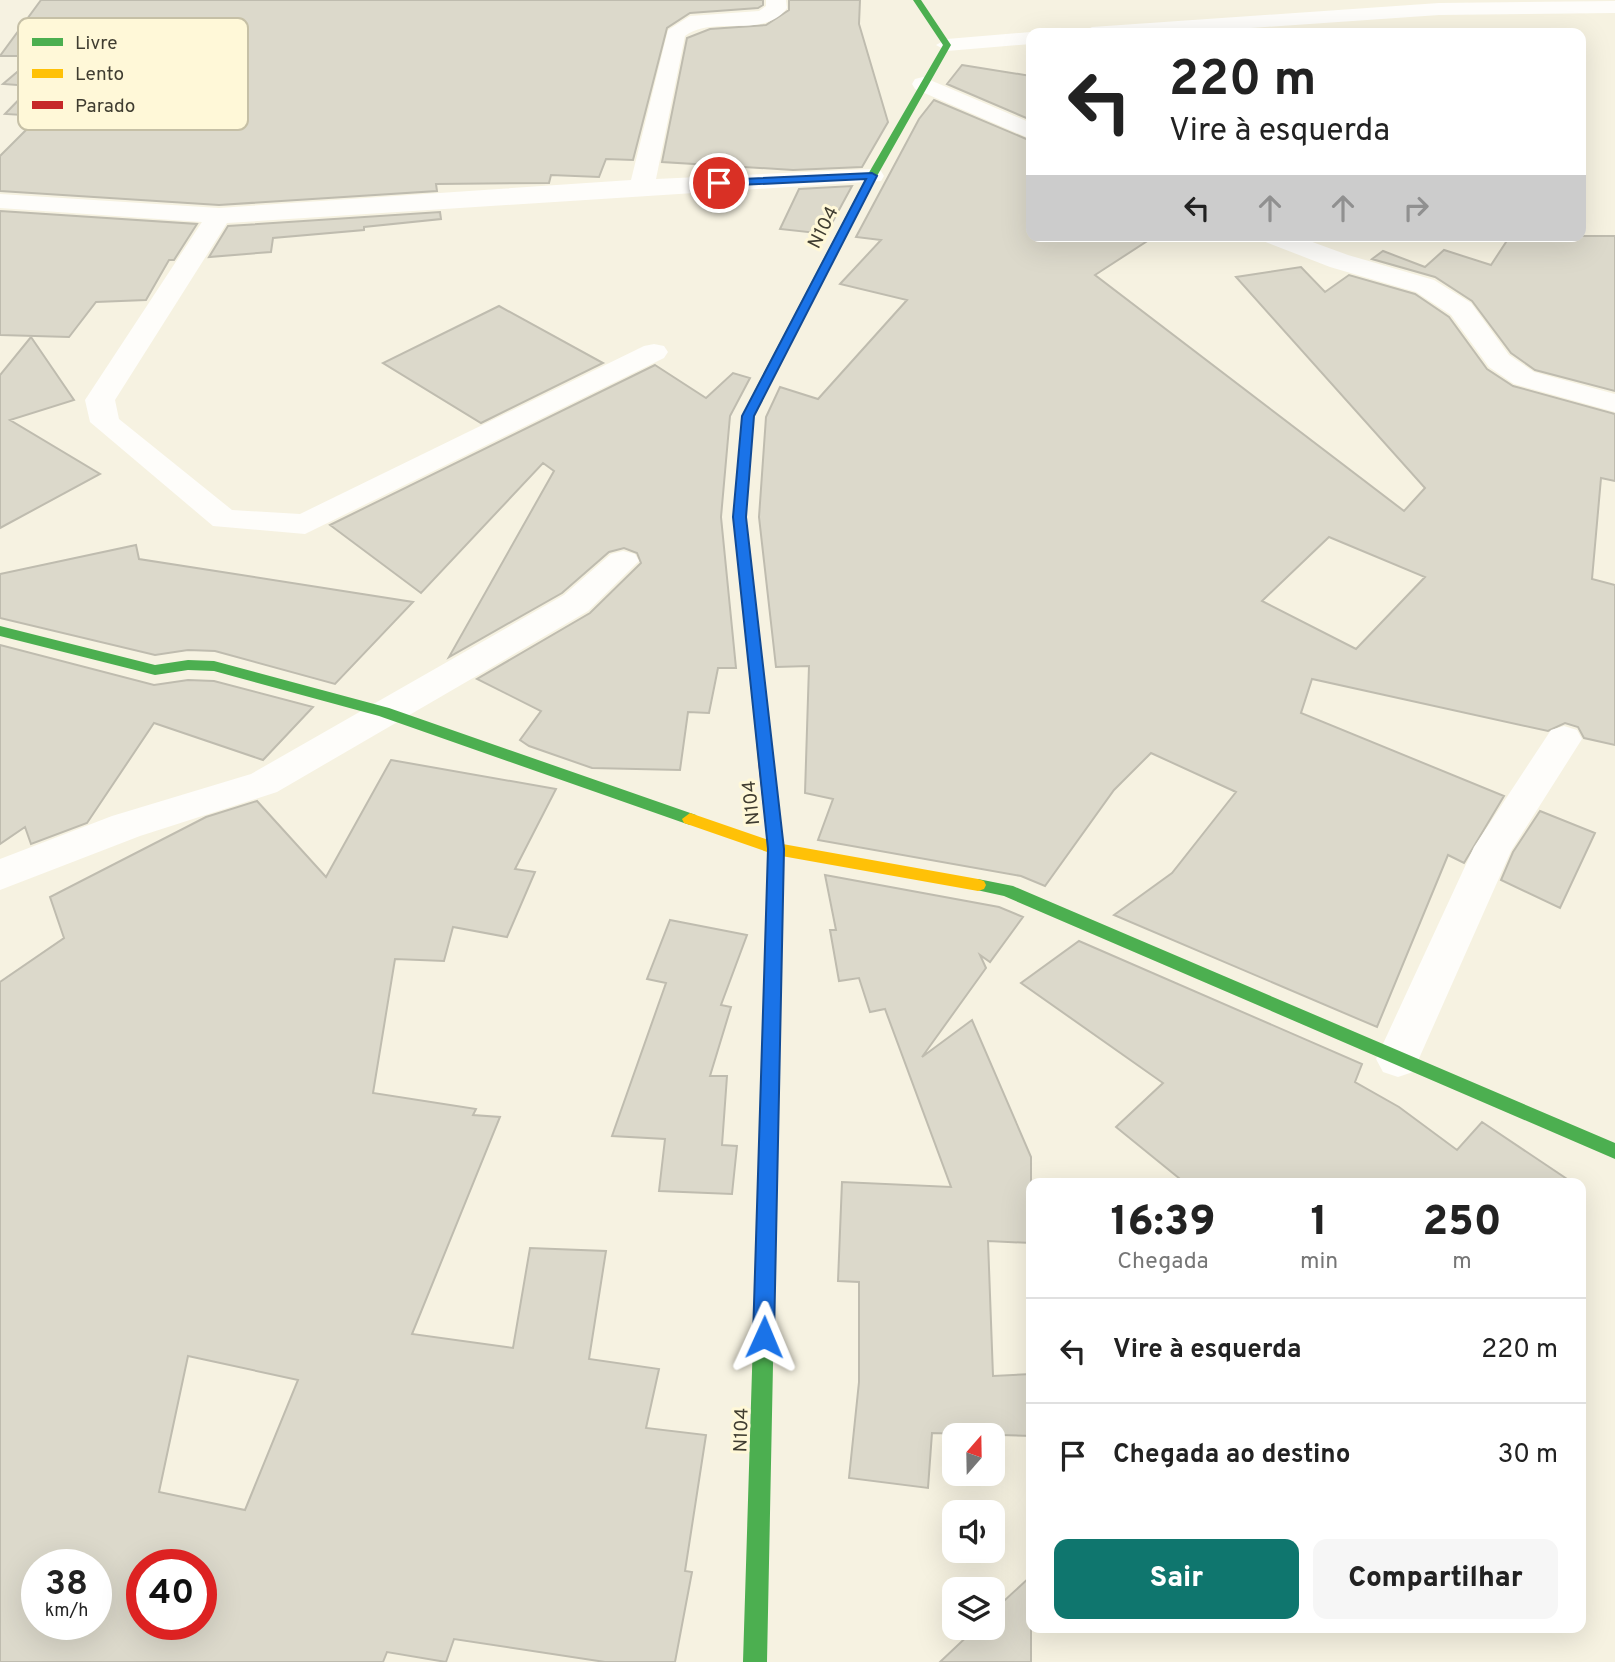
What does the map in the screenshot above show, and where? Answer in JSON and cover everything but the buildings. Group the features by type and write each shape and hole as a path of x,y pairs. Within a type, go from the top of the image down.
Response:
{"street":[{"path":"642,187 675,34 690,22 764,17 777,8 776,0"},
{"path":"917,0 947,45 1026,38"},
{"path":"1154,28 1439,9 1615,7"},
{"path":"1204,24 1214,28"},
{"name":"N104","path":"755,1662 776,849 740,517 748,416 872,176 947,45"},
{"path":"923,84 1026,130"},
{"path":"0,201 219,216 642,187 872,176"},
{"path":"219,216 100,401 104,422 224,519 305,524 654,352"},
{"path":"1288,242 1339,261 1425,286 1461,309 1499,361 1524,378 1615,403"},
{"path":"0,875 126,826 264,783 576,603 624,561"},
{"path":"0,631 155,670 188,664 214,666 384,712 776,849 1007,890 1615,1151"},
{"path":"1398,1059 1493,847 1564,739"}],"traffic: fast":[{"path":"762,388 872,176 947,45 917,0"},
{"path":"0,631 155,670 188,665 214,666 384,712 690,819"},
{"path":"978,885 1007,890 1615,1151"},
{"path":"755,1662 774,919"}],"traffic: slow":[{"path":"762,388 748,416 740,517 766,761"},
{"path":"690,819 776,849 978,885"}],"traffic: jam":[{"path":"766,761 776,849 774,919"}],"route":[{"path":"719,183 872,176 748,416 740,517 776,849 764,1337"}]}
